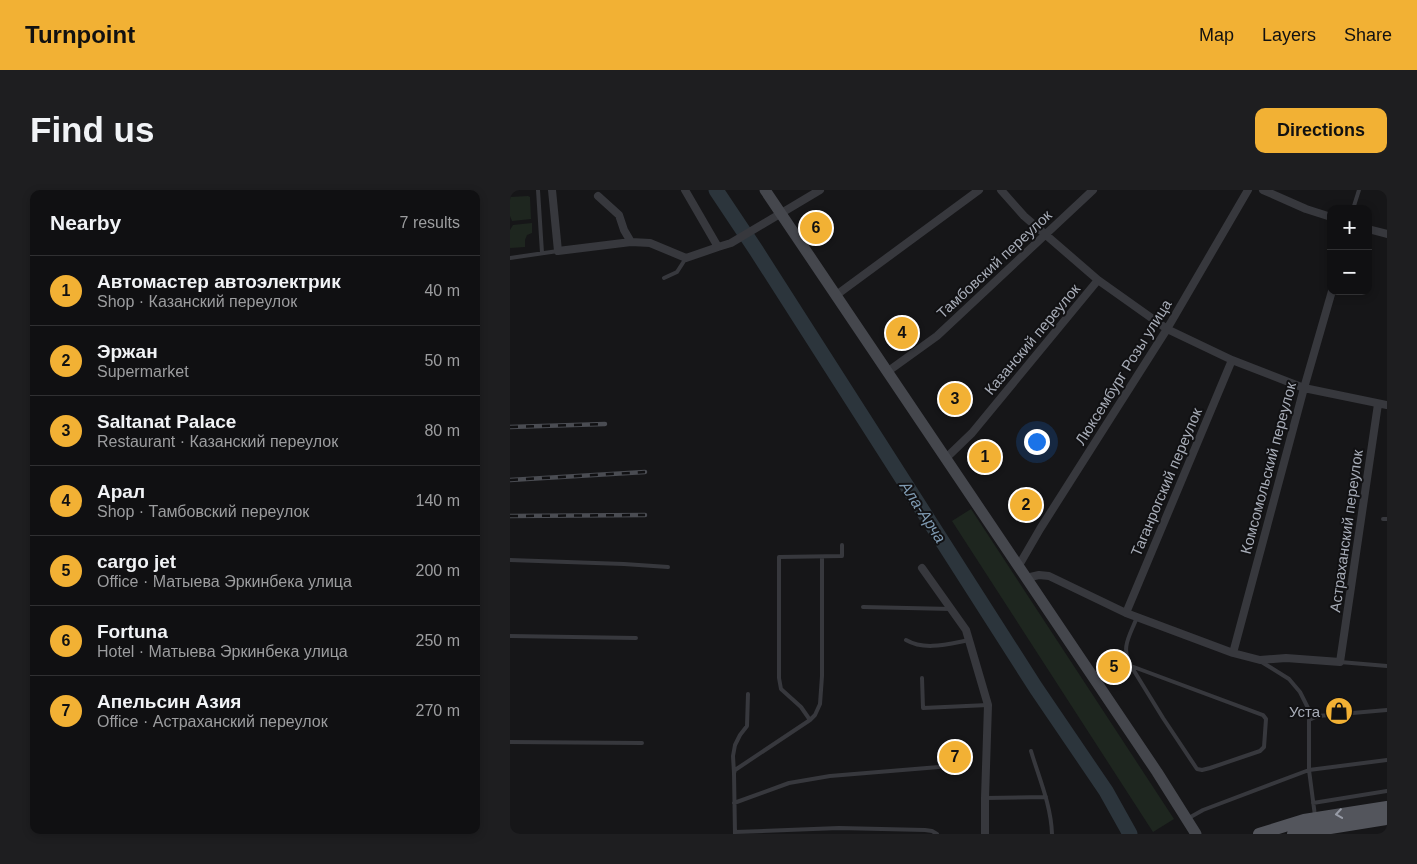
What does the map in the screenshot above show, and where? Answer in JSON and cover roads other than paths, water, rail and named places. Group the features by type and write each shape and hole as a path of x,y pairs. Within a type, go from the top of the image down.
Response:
{"main road":[{"path":"765,190 1196,834"},
{"path":"1259,834 1316,818 1387,807"},
{"path":"1293,834 1330,831 1387,819"}],"street":[{"path":"552,190 558,252 632,242 650,243 686,258 731,242 820,190"},
{"path":"685,190 718,247"},
{"path":"835,296 979,190"},
{"path":"1001,190 1024,216 1098,280 1166,329 1232,360 1304,388 1387,405"},
{"name":"Тамбовский переулок","path":"887,372 937,336 1093,190"},
{"name":"Люксембург Розы улица","path":"1018,567 1166,329 1248,190"},
{"path":"1263,190 1306,209 1327,216"},
{"path":"598,196 619,216 624,230 632,242"},
{"path":"1372,230 1387,234"},
{"name":"Казанский переулок","path":"945,459 972,433 1098,280"},
{"name":"Комсомольский переулок","path":"1233,653 1331,295"},
{"name":"Таганрогский переулок","path":"1126,613 1232,360"},
{"name":"Астраханский переулок","path":"1340,662 1378,404"},
{"path":"922,568 966,630 988,705 985,834"},
{"path":"1026,578 1039,575 1049,576 1126,613 1233,653 1260,660 1286,658 1340,662"}],"lane":[{"path":"538,190 542,253"},
{"path":"1354,205 1359,190"},
{"path":"510,258 558,252"},
{"path":"664,278 677,272 686,258"},
{"path":"810,720 802,707 781,689 779,678 779,557 842,556 842,546"},
{"path":"734,773 738,767 810,720 815,715 820,704 822,676 822,557"},
{"path":"510,560 668,567"},
{"path":"862,606 952,610"},
{"path":"1131,666 1263,715 1266,719 1264,747 1260,751 1210,768 1197,769 1131,666 1126,652 1126,641 1138,617"},
{"path":"510,636 636,638"},
{"path":"906,640 914,645 938,646 969,640"},
{"path":"1260,660 1289,678 1300,692 1313,718"},
{"path":"1340,662 1387,666"},
{"path":"922,678 923,708 988,705"},
{"path":"748,694 747,726 740,735 733,756 735,833 839,828 925,830 937,834"},
{"path":"1316,818 1309,770 1309,720 1387,710"},
{"path":"510,742 642,743"},
{"path":"1031,751 1046,797 1052,834"},
{"path":"1187,819 1203,810 1309,770 1387,760"},
{"path":"734,803 788,783 830,776 939,767"},
{"path":"1313,803 1387,791"},
{"path":"985,798 1046,797"}],"waterway":[{"name":"Ала-Арча","path":"716,190 1036,688 1106,791 1130,834"}],"railway":[{"path":"510,427 605,424"},
{"path":"510,480 645,472"},
{"path":"510,516 645,515"}],"place":[{"name":"Fortuna","path":"816,228"},
{"name":"Арал","path":"902,333"},
{"name":"Saltanat Palace","path":"955,399"},
{"name":"Автомастер автоэлектрик","path":"985,457"},
{"name":"Эржан","path":"1026,505"},
{"name":"cargo jet","path":"1114,667"},
{"name":"Уста","path":"1339,711"},
{"name":"Апельсин Азия","path":"955,757"}]}
